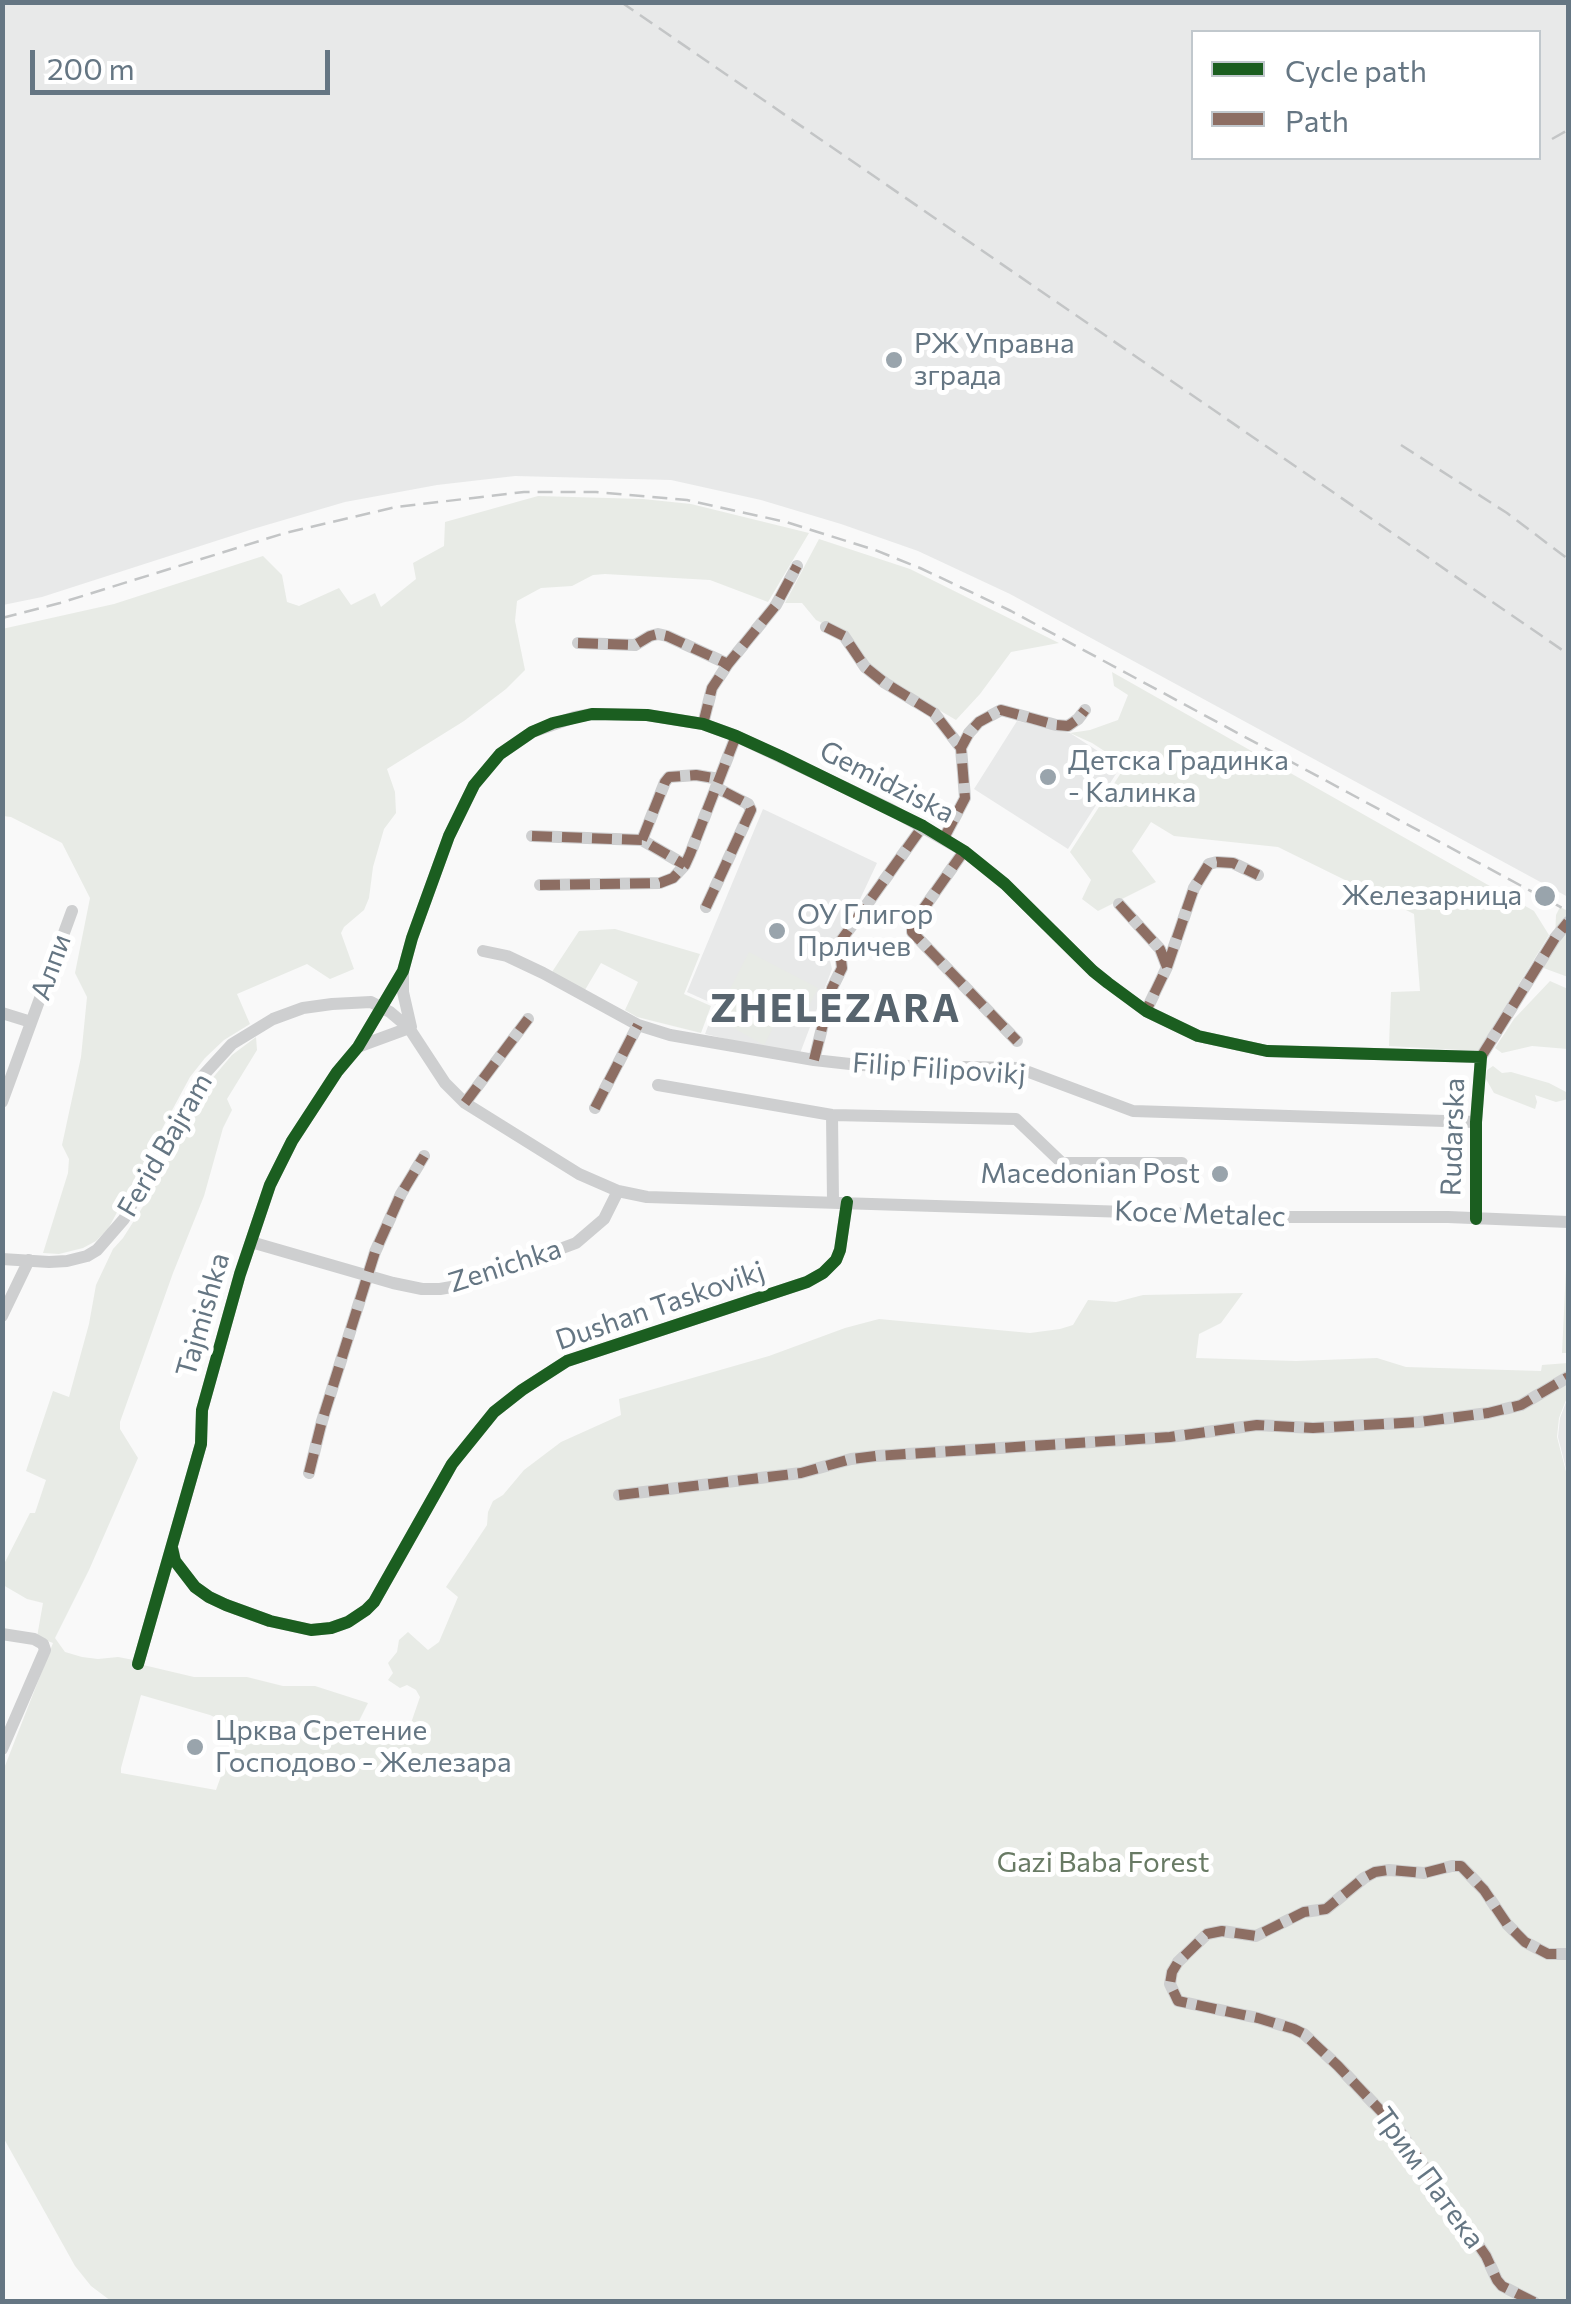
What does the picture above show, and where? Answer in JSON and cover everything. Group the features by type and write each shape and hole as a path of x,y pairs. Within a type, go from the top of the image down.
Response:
{"street":[{"path":"703,724 708,698 728,664 776,605 797,566"},
{"path":"826,627 844,636 865,666 885,683 934,714 961,748 980,722 1001,710 1056,726 1068,726 1085,710"},
{"path":"578,643 635,645 650,636 667,636 728,664"},
{"name":"Gemidziska","path":"383,1007 403,971 462,808 474,785 500,754 532,732 575,717 647,715 703,724 736,736 944,838 1005,884 1093,971 1146,1011 1198,1036 1267,1051 1481,1057"},
{"path":"540,885 660,883 674,878 685,865 736,736"},
{"name":"Gemidziska","path":"944,838 965,798 961,748"},
{"path":"642,840 669,777 696,776 718,783 748,804 751,810 706,906"},
{"name":"Gemidziska","path":"814,1060 832,988 842,968 835,949 923,826"},
{"path":"532,836 642,840 685,865"},
{"name":"Gemidziska","path":"964,850 912,924 912,932 1018,1040"},
{"path":"1146,1011 1194,888 1209,864 1233,863 1258,875"},
{"path":"1119,904 1160,949 1166,967"},
{"name":"Алпи","path":"2,1102 72,911"},
{"path":"1481,1057 1568,922"},
{"name":"Filip Filipovikj","path":"483,950 507,956 638,1025 670,1036 860,1065 1018,1068 1134,1111 1476,1122"},
{"path":"358,1047 410,1029 403,971"},
{"name":"Ferid Bajram","path":"2,1259 78,1259 104,1244 124,1220 199,1080 242,1037 303,1008 371,1002 383,1007"},
{"name":"Koce Metalec","path":"383,1007 410,1029 445,1084 465,1103 554,1160 618,1191 646,1197 1568,1222"},
{"name":"Tajmishka","path":"138,1664 201,1444 202,1410 270,1185 292,1140 383,1007"},
{"name":"Алпи","path":"2,1013 31,1022"},
{"path":"465,1103 528,1019"},
{"path":"595,1108 638,1025"},
{"name":"Rudarska","path":"1476,1218 1481,1057"},
{"name":"Koce Metalec","path":"658,1085 832,1115 1016,1119 1062,1163 1182,1164"},
{"path":"832,1115 840,1202"},
{"path":"309,1472 386,1224 424,1156"},
{"name":"Zenichka","path":"250,1242 422,1289 463,1285 576,1243 604,1220 618,1191"},
{"name":"Dushan Taskovikj","path":"172,1548 194,1587 209,1598 311,1630 348,1622 374,1602 452,1464 494,1412 568,1361 807,1282 823,1273 840,1250 840,1202"},
{"path":"2,1316 28,1260"},
{"path":"619,1495 801,1472 852,1458 1170,1437 1258,1425 1326,1428 1420,1422 1510,1408 1568,1377"},
{"path":"2,1634 34,1638 45,1650 2,1748"},
{"name":"Трим Патека","path":"1534,2302 1502,2286 1486,2256 1398,2129 1312,2042 1294,2028 1178,2001 1170,1984 1178,1962 1207,1934 1222,1931 1256,1936 1304,1912 1326,1909 1364,1878 1389,1870 1424,1873 1461,1866 1525,1942 1548,1954 1568,1954"}],"shaded area":[{"path":"3,2 1568,3 1568,897 1010,594 918,551 761,500 671,480 515,476 345,502 42,597 3,605"},
{"name":"Детска Градинка - Калинка","path":"1017,721 1070,733 1121,766 1068,849 974,789"},
{"name":"ОУ Глигор Прличев","path":"763,809 877,863 855,910 828,952 832,969 799,1056 705,1034 716,1005 687,992"},
{"path":"1568,1397 1568,1477 1558,1437"}],"green space":[{"path":"538,496 691,504 809,533 768,602 710,580 605,574 593,575 572,586 541,588 517,601 515,621 525,670 464,721 387,769 395,792 396,813 384,829 364,910 341,933 354,969 330,979 307,964 237,994 250,1024 224,1040 190,1077 108,1229 83,1248 43,1253 68,1173 69,1159 62,1145 81,1057 87,997 75,973 90,898 62,843 3,816 2,629 114,604 263,556 282,575 287,602 299,606 339,588 351,605 375,593 381,607 416,579 413,563 444,546 445,522"},
{"path":"819,539 910,569 1059,643 1011,652 956,720 871,667 850,637 816,620 802,603 785,603"},
{"path":"1112,672 1534,911 1549,935 1478,1051 1389,1046 1391,992 1420,991 1414,914 1278,847 1174,836 1151,822 1132,851 1156,882 1098,911 1082,899 1091,880 1070,852 1126,765 1070,733 1118,720 1128,695 1114,686"},
{"path":"1560,907 1568,911 1568,977 1538,966 1555,938"},
{"path":"615,929 700,954 684,994 711,1006 701,1033 637,1017 625,1010 638,982 601,963 585,990 552,972 579,931"},
{"path":"749,952 818,988 798,1027 729,991"},
{"path":"1550,981 1568,989 1568,1049 1532,1046 1502,1053 1495,1048 1514,1019"},
{"path":"728,996 776,1022 764,1045 716,1018"},
{"name":"Gazi Baba Forest","path":"256,1037 257,1050 227,1099 232,1110 204,1196 120,1422 120,1429 138,1458 55,1638 65,1652 82,1657 118,1657 194,1677 247,1677 283,1686 315,1686 368,1703 358,1723 382,1734 411,1723 420,1697 407,1685 400,1688 388,1680 393,1673 388,1663 397,1652 399,1640 408,1632 428,1650 439,1642 458,1597 446,1587 487,1525 493,1501 524,1470 561,1442 621,1415 619,1399 769,1356 845,1328 879,1319 1030,1333 1073,1325 1088,1300 1116,1302 1143,1295 1243,1293 1221,1323 1199,1334 1196,1358 1377,1358 1406,1367 1541,1371 1542,1365 1568,1363 1568,1395 1557,1437 1568,1479 1568,2301 111,2301 91,2286 75,2266 3,2137 3,1771 53,1643 37,1637 43,1603 3,1585 2,1568 30,1513 35,1513 46,1480 26,1471 53,1391 69,1397 96,1285 113,1249 149,1197 205,1087 232,1055","holes":["141,1695 234,1726 235,1737 216,1790 121,1773"]},
{"path":"1493,1066 1502,1073 1549,1083 1568,1093 1568,1099 1556,1102 1535,1095 1535,1109 1494,1093 1486,1079 1487,1070"},
{"path":"1568,1228 1568,1353 1562,1353"}],"railway":[{"path":"621,2 1568,654"},
{"path":"1552,139 1568,130"},
{"path":"1401,445 1507,513 1568,559"},
{"path":"2,618 285,533 396,507 524,492 596,492 687,500 786,522 920,568 1011,611 1568,911"}],"marked path":[{"path":"703,724 712,688 776,605 797,566"},
{"path":"826,627 844,636 865,667 885,683 934,713 961,748"},
{"path":"578,643 635,645 658,634 728,664"},
{"path":"944,838 965,798 961,748 979,722 1001,710 1068,726 1085,710"},
{"path":"540,885 660,883 673,878 690,854 736,736"},
{"path":"642,840 669,777 696,775 719,779"},
{"path":"706,907 751,810 748,804 717,788"},
{"path":"814,1060 832,988 842,968 835,949 923,826"},
{"path":"532,836 642,840 685,865"},
{"path":"964,851 912,925 912,932 1017,1041"},
{"path":"1167,967 1194,888 1209,864 1233,863 1258,875"},
{"path":"1119,904 1160,949 1167,967 1146,1011"},
{"path":"1481,1057 1568,922"},
{"path":"465,1103 528,1019"},
{"path":"595,1108 638,1025"},
{"path":"309,1473 375,1252 401,1194 424,1156"},
{"path":"619,1495 801,1473 876,1456 1170,1437 1257,1425 1313,1428 1419,1422 1521,1405 1568,1377"},
{"path":"1534,2302 1502,2286 1486,2256 1398,2129 1304,2034 1258,2018 1178,2001 1170,1984 1178,1962 1207,1934 1222,1931 1256,1936 1304,1912 1326,1909 1364,1878 1389,1870 1424,1873 1461,1866 1525,1942 1548,1954 1568,1954"}],"cycle path":[{"path":"138,1664 201,1444 202,1410 270,1185 292,1141 358,1047 403,971 449,836 474,785 500,754 553,723 592,714 647,715 703,724 780,756 923,826 964,851 1005,884 1108,983 1146,1011 1198,1036 1267,1051 1481,1057 1476,1219"},
{"path":"172,1548 175,1561 195,1587 226,1605 311,1630 348,1622 374,1602 452,1464 494,1412 567,1361 807,1282 823,1273 840,1250 847,1202"}],"place":[{"name":"РЖ Управна зграда","path":"894,360"},
{"name":"Детска Градинка - Калинка","path":"1048,777"},
{"name":"Железарница","path":"1545,896"},
{"name":"ОУ Глигор Прличев","path":"777,931"},
{"name":"Macedonian Post","path":"1220,1174"},
{"name":"Црква Сретение Господово - Железара","path":"195,1747"}],"district":[{"name":"ZHELEZARA","path":"836,1009"}]}
